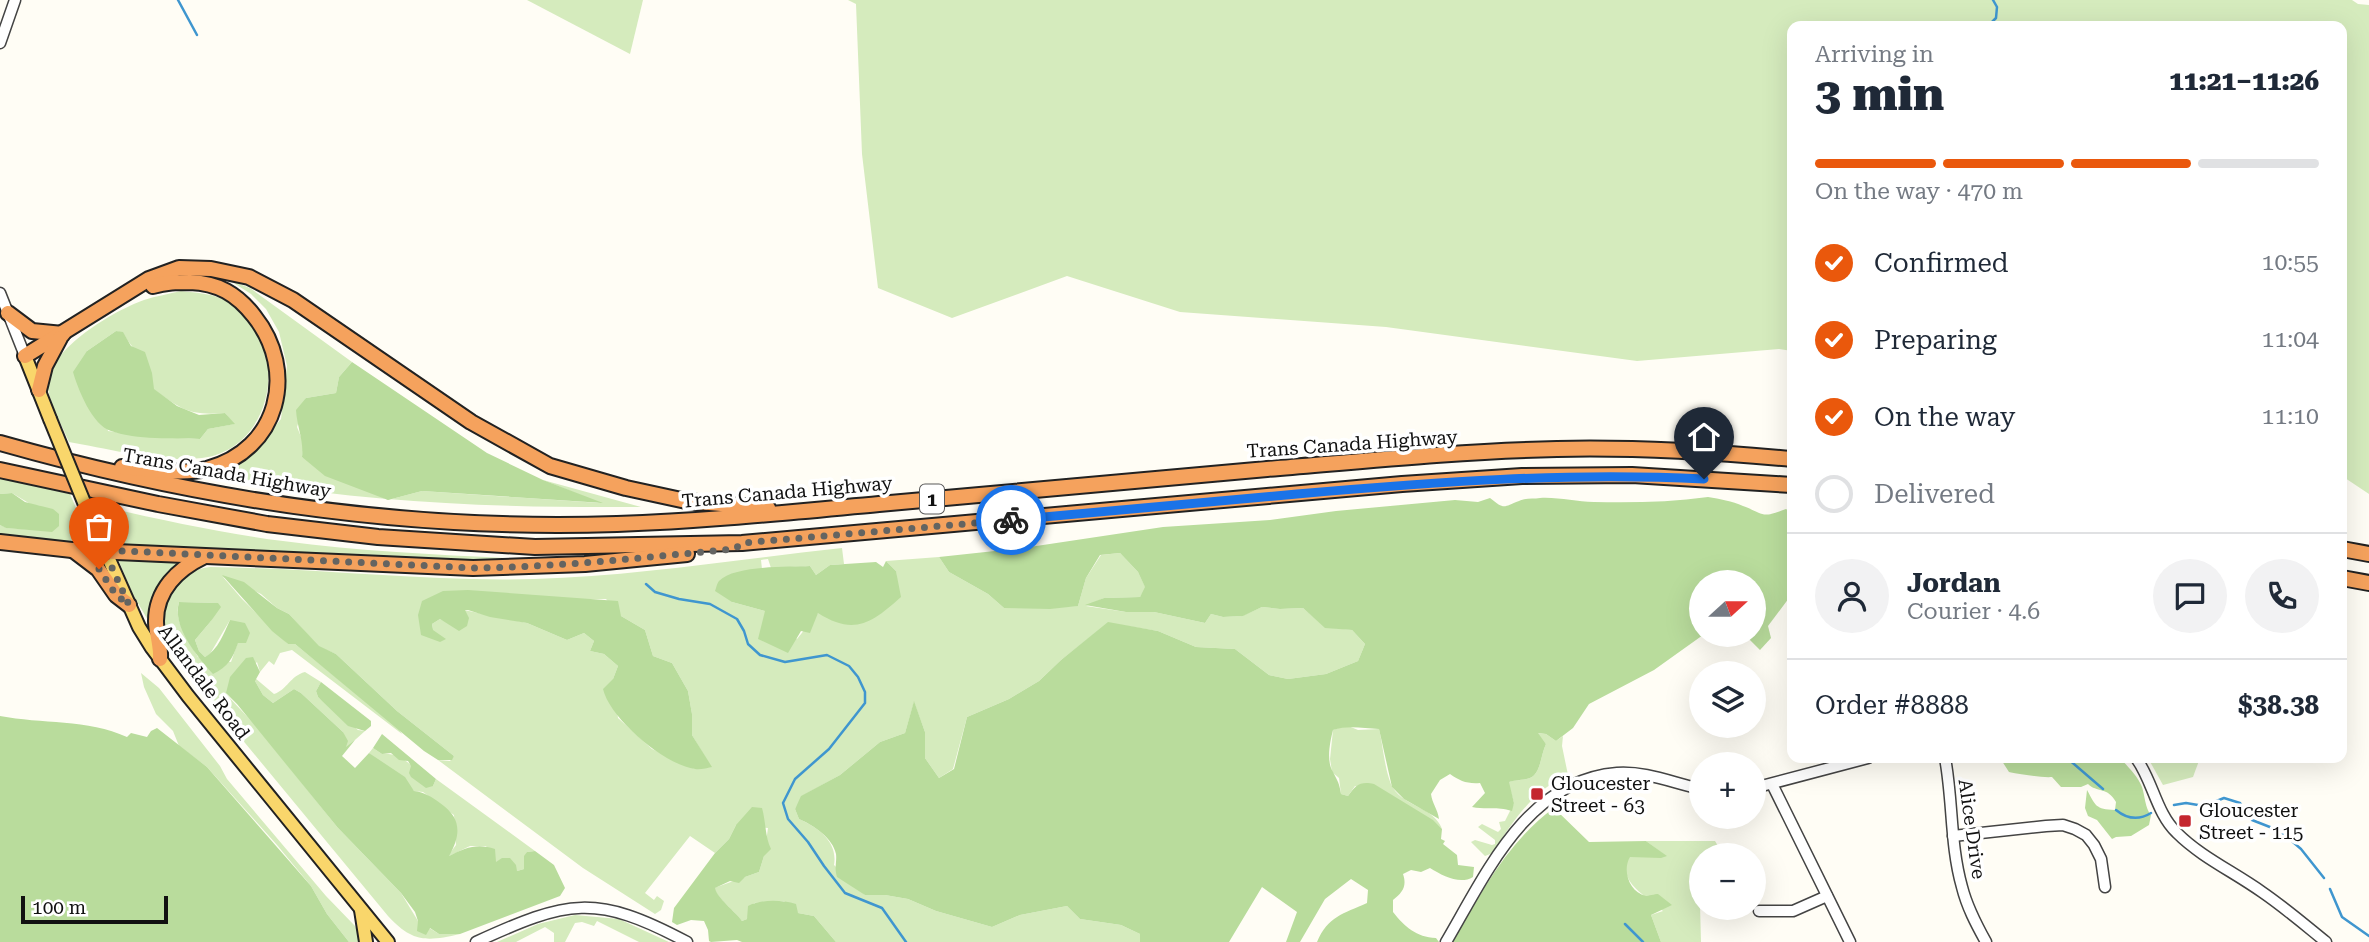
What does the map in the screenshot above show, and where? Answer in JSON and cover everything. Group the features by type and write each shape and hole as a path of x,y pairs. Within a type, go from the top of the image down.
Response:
{"highway":[{"path":"25,356 149,279 179,268 211,269 249,277 293,300 471,422 550,466 626,488 686,501 730,503 796,512"},
{"path":"75,464 185,472 207,469 244,452 258,437 275,408 279,372 274,348 266,331 233,293 205,283 166,282 121,296"},
{"path":"8,313 32,331 63,334"},
{"path":"39,390 48,357 63,334"},
{"name":"Trans Canada Highway","path":"0,443 179,488 288,506 407,518 513,524 616,524 796,512 1348,462 1557,449 1721,452 1787,458"},
{"name":"1","path":"0,470 170,506 326,532 431,542 535,547 742,543 1402,484 1522,476 1632,475 1787,485"},
{"path":"0,542 72,550 473,568 585,564 735,549 742,543"},
{"path":"2347,549 2369,554"},
{"path":"72,550 99,569 116,595 129,605"},
{"path":"160,659 161,644 156,620 160,598 175,575 204,556"},
{"path":"2347,579 2369,583"}],"main road":[{"name":"Allandale Road","path":"25,356 88,512 139,627 160,659 388,942"},
{"path":"361,909 366,942"}],"street":[{"path":"0,43 15,0"},
{"name":"Allandale Road","path":"0,293 25,356"},
{"path":"1766,785 1847,763"},
{"name":"Alice Drive","path":"1946,763 1961,886 1986,942"},
{"path":"2139,763 2164,815 2177,833 2262,892 2326,942"},
{"path":"1446,942 1509,840 1546,800 1571,786 1617,773 1649,775 1689,786"},
{"path":"1772,784 1850,942"},
{"path":"1953,836 2063,825 2075,829 2094,845 2101,859 2105,887"},
{"path":"1766,911 1793,911 1827,895"},
{"path":"476,942 534,916 558,910 597,907 626,914 687,942"}],"green space":[{"path":"527,0 643,0 630,54"},
{"path":"848,0 2352,0 2358,4 2369,5 2369,494 2347,479 2347,21 1787,21 1787,350 1637,361 1386,327 1180,312 1067,276 952,318 878,288 862,154 856,4"},
{"path":"229,280 250,288 352,362 339,377 336,393 306,398 297,427 304,444 302,457 385,499 315,492 208,474 249,457 281,419 287,366 279,332 266,309 251,294"},
{"path":"181,291 205,294 228,302 248,318 262,340 268,364 268,389 260,413 247,434 228,450 202,458 186,459 170,459 69,442 53,407 48,386 50,372 58,359 84,333 116,313 144,300","holes":["116,331 123,333 150,373 153,389 186,410 225,413 234,424 208,429 200,439 151,437 108,431 87,351"]},
{"path":"116,331 123,332 131,346 145,352 154,389 177,406 199,415 225,413 235,424 208,429 200,439 132,436 104,427 87,406 73,372 87,351"},
{"path":"352,362 487,453 543,480 603,503 422,491 388,500 325,476 302,457 296,410 306,398 336,393 339,377"},
{"path":"0,478 70,494 80,517 80,532 70,542 62,543 0,536 0,525 7,528 52,531 41,506 32,505 12,493 0,494"},
{"path":"543,480 641,507 478,505 391,499 422,491 600,503"},
{"path":"12,493 25,502 53,509 59,514 59,526 52,532 6,528 0,525 0,494"},
{"path":"1708,497 1735,503 1763,514 1786,509 1787,601 1768,626 1771,638 1766,643 1766,570 1689,570 1689,645 1654,670 1589,704 1573,728 1556,741 1546,734 1538,733 1546,744 1537,771 1530,778 1509,782 1514,803 1512,811 1472,807 1485,793 1480,783 1464,782 1450,774 1440,780 1431,794 1439,819 1404,799 1392,787 1379,729 1349,727 1333,730 1329,757 1341,794 1348,796 1362,784 1374,784 1433,820 1442,829 1441,839 1445,841 1443,844 1457,855 1458,865 1474,867 1473,877 1463,880 1430,868 1421,872 1411,870 1403,874 1404,885 1393,900 1393,912 1412,930 1423,936 1436,938 1439,942 1317,942 1331,921 1367,903 1368,890 1351,879 1325,899 1300,942 1286,942 1297,912 1262,887 1229,942 1140,942 1140,934 1121,925 1080,919 1067,906 1020,915 992,927 936,911 908,899 865,895 837,877 836,854 831,843 816,828 799,819 795,809 801,796 840,775 880,742 905,733 914,701 925,732 925,758 939,778 954,769 967,717 1009,699 1039,681 1108,622 1158,631 1196,647 1235,649 1269,675 1288,679 1326,674 1358,661 1365,644 1352,630 1325,628 1303,608 1262,607 1243,616 1223,617 1211,614 1205,623 1154,612 1126,612 1085,605 1104,598 1140,597 1145,587 1138,572 1120,553 1100,555 1086,578 1078,606 1050,609 1004,608 988,594 949,572 939,557 1023,548 1163,527 1270,520 1455,500 1478,502 1490,498 1504,506 1524,499 1540,498 1623,502"},
{"path":"95,505 212,530 313,545 527,559 479,564 134,547 117,541 108,533"},
{"path":"842,548 844,564 830,565 816,575 810,566 771,568 768,559 761,560 762,569 754,570 732,602 765,611 797,639 818,613 897,584 896,571 886,561 939,557 949,572 988,594 1004,608 1078,606 1086,578 1101,555 1120,553 1138,572 1146,588 1140,597 1104,598 1086,606 1126,612 1154,612 1205,623 1211,614 1223,617 1242,616 1262,607 1303,608 1325,627 1352,630 1365,644 1358,661 1326,674 1288,679 1269,675 1235,649 1196,647 1158,631 1108,623 1039,681 1009,699 967,717 953,769 939,778 925,758 925,732 914,702 905,733 880,742 840,775 802,796 795,809 799,819 820,831 830,843 834,865 865,895 908,899 936,911 992,927 1020,915 1067,906 1080,919 1121,925 1140,934 1140,942 836,942 814,916 798,913 784,901 754,903 747,919 742,921 716,892 714,888 759,872 768,828 736,825 729,839 715,853 690,836 645,893 654,900 657,896 664,901 661,910 655,914 583,868 438,760 450,761 454,756 397,711 336,654 319,647 289,614 261,594 223,577 288,644 295,644 402,734 292,650 280,653 274,665 269,661 260,672 257,662 226,694 256,726 338,828 401,893 418,921 439,934 460,934 429,939 412,935 388,916 179,663 162,632 164,609 172,589 188,574 210,567 453,579 534,579 650,571","holes":["606,599 621,616 645,630 653,656 672,663 688,691 692,735 711,767 695,769 652,749 618,718 613,679 618,666 604,654 590,651 594,641 584,633 567,640 527,623 464,610 451,624 440,619 432,624 433,630 422,601","179,602 217,603 211,621 195,640 199,651 205,657 210,654 230,620 238,642 231,662 198,657 180,623"]},
{"path":"118,559 181,562 163,583 152,627 132,593"},
{"path":"886,561 896,571 901,597 871,620 852,625 842,624 818,613 810,633 801,631 788,653 758,639 765,611 732,602 715,591 718,582 726,576 749,569 810,566 816,575 830,565 876,562 883,567"},
{"path":"222,575 244,582 289,614 319,646 336,654 397,711 454,756 452,760 438,760 424,751 295,644 288,644 272,631"},
{"path":"468,590 618,601 621,616 645,630 653,656 672,663 688,691 692,735 712,767 697,769 683,766 655,750 627,726 616,714 603,689 613,679 618,666 604,654 590,651 594,641 584,633 567,640 527,623 465,610 469,618 467,626 459,631 440,619 432,624 433,630 446,639 440,642 421,635 418,615 422,601 443,591"},
{"path":"179,602 218,603 221,607 195,640 199,651 205,657 217,646 230,620 245,623 250,633 246,643 238,643 232,658 213,674 193,650 182,631"},
{"path":"253,657 260,672 255,681 263,695 273,703 294,689 343,732 348,741 346,747 355,740 342,756 355,768 369,753 405,777 414,791 428,795 447,809 457,827 456,841 449,856 471,847 489,847 495,849 496,862 502,858 510,858 517,871 524,869 524,856 527,852 535,851 554,865 565,888 560,896 460,934 439,934 430,928 426,935 417,931 415,912 401,893 338,828 226,693 230,677 246,658"},
{"path":"305,672 321,682 316,691 318,697 358,730 365,731 346,748 343,732 301,693 294,689 273,703 263,695 255,681 255,678 274,694"},
{"path":"141,673 159,688 220,766 227,779 326,896 355,926 363,942 349,942 327,914 311,886 277,845 207,767 179,746 173,731 156,714"},
{"path":"321,682 371,721 371,726 365,731 348,726 318,697 316,691"},
{"path":"0,716 96,727 127,737 131,733 147,737 157,728 207,767 311,886 327,914 349,942 0,942"},
{"path":"1346,725 1358,730 1379,729 1393,788 1405,799 1433,816 1442,829 1432,820 1355,786 1348,796 1341,794 1339,778 1332,772 1330,759 1333,730"},
{"path":"1537,733 1546,734 1556,741 1563,736 1562,746 1568,775 1534,798 1516,818 1493,853 1485,856 1471,842 1475,840 1495,844 1495,840 1478,827 1482,824 1498,832 1501,829 1499,822 1505,821 1514,803 1508,782 1532,777 1539,767 1546,744"},
{"path":"382,734 436,779 433,786 426,788 411,777 408,761 399,760 391,753 382,754 373,748"},
{"path":"373,748 382,754 390,754 404,760 433,786 436,779 535,851 527,852 524,869 517,871 496,863 486,846 470,846 447,857 456,845 454,815 423,792 414,791 369,753"},
{"path":"2003,763 2124,763 2142,787 2151,815 2149,825 2131,836 2112,839 2097,820 2088,816 2085,808 2087,790 2097,806 2115,810 2116,802 2106,792 2088,784 2081,787 2061,787 2052,777 2009,772"},
{"path":"2151,763 2198,763 2193,777 2163,785"},
{"path":"752,807 762,808 771,849 764,856 759,872 745,877 739,883 730,881 715,888 716,892 742,921 747,919 748,906 759,902 796,904 798,913 814,916 836,942 711,942 704,921 691,920 677,925 672,922 674,908"},
{"path":"1554,808 1589,842 1646,841 1667,856 1630,857 1627,868 1629,880 1635,890 1646,896 1658,894 1672,905 1651,915 1661,942 1453,942 1509,852"},
{"path":"1646,841 1716,843 1689,843 1689,920 1700,920 1701,942 1661,942 1651,915 1663,911 1635,888 1626,874 1629,857 1666,856"},
{"path":"575,915 619,919 669,942 639,942 597,921 594,926 575,923 565,942 554,942 554,933 545,927 516,942 497,942 538,924"}],"waterway":[{"path":"178,0 197,35"},
{"path":"1993,0 1997,7 1993,21"},
{"path":"646,584 655,592 710,604 737,619 748,644 760,655 785,662 827,655 849,666 858,677 865,692 865,703 829,749 795,779 783,803 788,819 845,893 882,908 906,942"},
{"path":"2073,763 2103,789"},
{"path":"2174,805 2186,803 2204,806 2224,798 2240,803 2252,820 2280,831 2301,849 2324,878"},
{"path":"2116,810 2133,818 2151,813"},
{"path":"2330,889 2342,917 2369,936"},
{"path":"1625,924 1643,942"}],"way so far":[{"path":"99,569 116,595 129,605 104,550 473,568 524,568 735,549 742,543 1011,520"}],"place":[{"name":"Gloucester Street - 63","path":"1537,794"},
{"name":"Gloucester Street - 115","path":"2185,821"}],"route":[{"path":"1011,520 1402,484 1522,476 1632,475 1704,479"}]}
